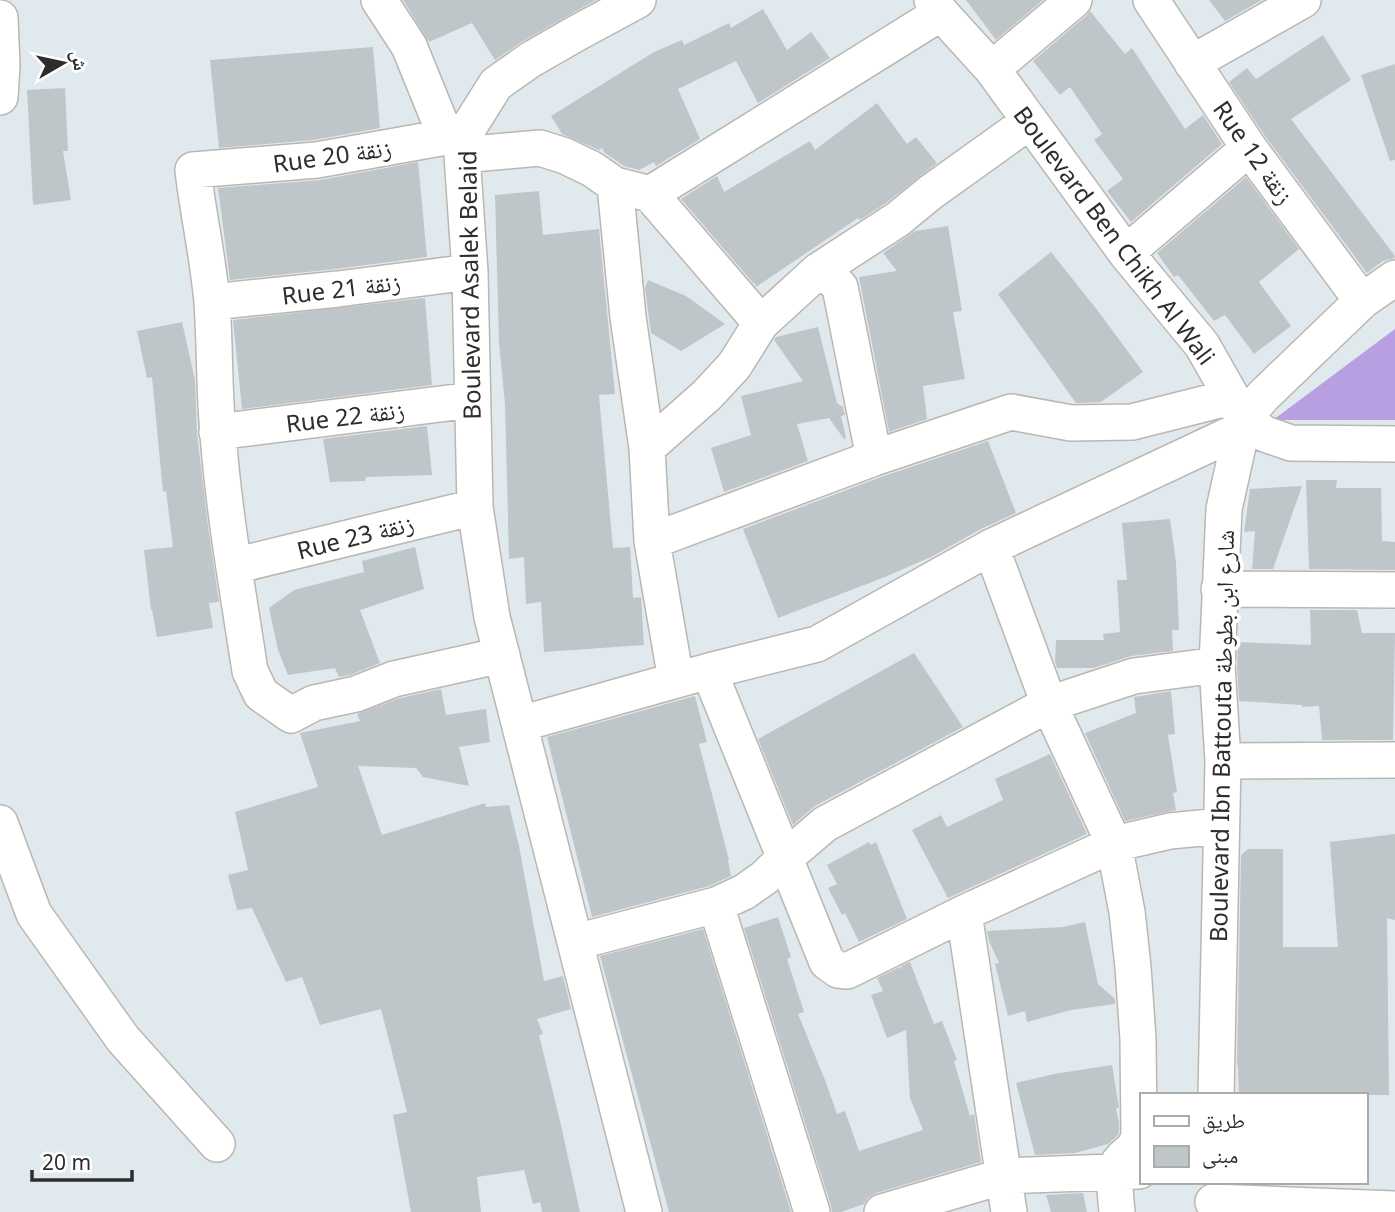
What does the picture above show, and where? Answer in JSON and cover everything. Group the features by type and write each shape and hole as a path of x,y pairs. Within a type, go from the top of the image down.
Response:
{"street":[{"path":"379,0 409,46 459,139"},
{"name":"Boulevard Asalek Belaid","path":"576,942 492,617 475,507 470,272 459,139 496,84 553,46 638,0"},
{"path":"992,69 1074,0"},
{"name":"Rue 12 زنقة","path":"1151,0 1249,148 1362,301"},
{"path":"1192,63 1303,0"},
{"path":"761,323 650,194 937,6"},
{"name":"Boulevard Ben Chikh Al Wali","path":"937,6 992,69 1126,253 1202,345 1239,415 1265,434 1291,443 1395,444"},
{"path":"0,18 0,97"},
{"path":"647,448 707,395 734,366 761,323 818,271 898,219 1030,121"},
{"name":"Rue 20 زنقة","path":"212,302 193,170 317,160 459,139 540,148 592,169 615,185 650,194"},
{"path":"1126,253 1249,148"},
{"path":"615,185 628,317 647,448 652,541 693,675 784,859 827,962 838,970 847,971 964,913 1114,844 1170,831 1221,825"},
{"path":"818,271 829,276 839,286 874,458"},
{"name":"Rue 21 زنقة","path":"212,302 470,272"},
{"name":"Boulevard Ibn Battouta شارع ابن بطوطة","path":"1216,1093 1223,761 1217,666 1219,589 1224,509 1239,415 1263,396 1362,301 1395,278"},
{"path":"212,302 224,503 250,671 261,694 291,715 314,703 356,694 394,679 502,655"},
{"name":"Rue 22 زنقة","path":"218,432 472,400"},
{"path":"652,541 874,458 1011,412 1071,423 1239,415"},
{"path":"520,724 693,675 817,645 991,547 1239,415"},
{"name":"Rue 23 زنقة","path":"234,566 475,507"},
{"path":"991,547 1049,704 1114,844 1127,912 1138,1039 1139,1136 1135,1148 1120,1161 1128,1171"},
{"path":"1219,589 1395,590"},
{"path":"644,1212 576,942 716,905 744,892 764,878 825,824 1049,704 1134,676 1217,666"},
{"path":"1223,761 1395,760"},
{"path":"0,823 34,914 123,1039 217,1144"},
{"path":"716,905 813,1212"},
{"path":"964,913 1009,1212"},
{"path":"882,1212 1004,1176 1128,1171"},
{"path":"1117,1212 1128,1171"},
{"path":"1213,1199 1395,1209"}],"shaded area":[{"path":"1395,329 1395,420 1273,420"}],"building":[{"path":"403,0 596,0 495,60 472,23 429,42"},
{"path":"966,0 1043,0 996,40"},
{"path":"1209,0 1262,0 1225,21"},
{"path":"763,9 787,50 811,32 830,58 758,103 736,61 678,89 700,139 656,166 654,162 639,170 624,166 602,148 599,150 562,134 551,116 654,52 682,40 684,45 729,23 731,28"},
{"path":"1090,11 1125,54 1132,48 1185,129 1203,115 1222,144 1131,222 1107,191 1123,179 1094,140 1102,134 1070,87 1060,95 1033,61"},
{"path":"1323,35 1351,80 1291,119 1395,256 1367,273 1265,136 1229,82 1247,68 1256,79"},
{"path":"373,47 380,128 314,140 219,148 210,60"},
{"path":"1395,64 1395,160 1390,161 1361,75"},
{"path":"65,88 68,151 63,151 71,200 33,205 27,90"},
{"path":"877,103 907,144 916,137 937,163 886,203 860,220 858,218 756,287 755,282 754,284 681,199 717,176 724,192 810,141 815,150"},
{"path":"418,162 427,257 230,280 218,188 320,180"},
{"path":"1246,177 1299,249 1259,282 1291,326 1254,354 1225,315 1214,321 1178,275 1174,277 1157,253"},
{"path":"539,191 543,235 599,229 615,394 599,395 613,548 630,547 633,598 641,597 644,645 544,652 541,602 526,604 524,557 509,559 495,195"},
{"path":"948,226 962,311 953,312 965,379 923,386 927,419 889,432 859,277 897,271 883,253 915,231"},
{"path":"1051,252 1143,372 1101,402 1076,403 998,294"},
{"path":"648,280 686,296 725,324 681,351 651,333 645,288"},
{"path":"425,298 432,385 242,409 233,320"},
{"path":"182,322 195,380 197,434 219,602 209,603 213,628 157,637 144,550 173,547 166,491 163,492 152,377 147,378 137,331"},
{"path":"818,327 837,403 843,407 845,415 841,416 846,438 844,439 829,418 797,424 808,461 724,492 711,448 751,435 741,396 803,381 774,340 776,337"},
{"path":"427,426 432,475 366,477 365,481 330,482 323,439"},
{"path":"988,441 1016,513 931,557 778,618 743,529 881,477"},
{"path":"1306,480 1337,480 1336,488 1381,488 1382,541 1395,542 1395,570 1309,569"},
{"path":"1302,486 1273,569 1252,569 1255,531 1244,532 1250,489"},
{"path":"1170,519 1176,562 1179,630 1172,630 1173,651 1131,656 1094,668 1057,668 1056,640 1104,640 1103,634 1120,632 1117,580 1127,580 1122,523"},
{"path":"415,547 424,589 360,610 380,663 339,677 335,668 288,675 278,650 269,608 294,590 364,572 362,561"},
{"path":"1310,610 1357,610 1362,633 1395,633 1393,740 1322,740 1319,706 1239,701 1238,642 1311,645"},
{"path":"914,653 963,727 815,806 793,825 758,739"},
{"path":"441,689 446,715 486,709 490,742 459,747 469,786 423,777 416,768 358,766 382,835 485,803 486,807 509,805 544,981 563,976 571,1009 537,1019 543,1034 539,1035 580,1212 542,1212 540,1202 533,1204 524,1170 477,1177 481,1212 411,1212 393,1115 407,1112 381,1009 320,1025 302,977 286,982 252,908 237,910 228,875 248,870 235,812 318,787 300,733 360,721 357,714 400,698"},
{"path":"1171,691 1175,734 1168,735 1177,792 1173,793 1176,810 1125,821 1085,733 1136,713 1134,697"},
{"path":"695,696 707,742 699,744 731,876 709,886 592,917 547,737"},
{"path":"1050,754 1087,834 948,898 912,830 941,815 947,827 1003,800 995,779"},
{"path":"1395,834 1395,920 1387,918 1389,1095 1239,1093 1237,1065 1241,855 1248,849 1283,849 1283,947 1338,947 1330,842"},
{"path":"869,842 871,845 876,842 907,919 859,942 845,913 842,915 828,888 837,884 827,865"},
{"path":"778,917 791,957 787,959 804,1012 798,1014 837,1114 845,1111 859,1151 923,1130 910,1098 906,1030 887,1038 871,995 883,991 877,978 900,967 902,969 901,966 910,962 934,1024 942,1021 957,1060 954,1061 970,1116 974,1114 981,1162 876,1193 864,1204 841,1212 832,1212 744,928"},
{"path":"1085,922 1098,984 1115,999 1115,1004 1071,1010 1027,1022 1025,1011 1008,1016 995,964 999,963 987,931 1063,927"},
{"path":"703,929 791,1212 669,1212 600,956"},
{"path":"1112,1065 1119,1108 1116,1108 1119,1123 1117,1136 1108,1144 1075,1153 1035,1155 1016,1083"},
{"path":"1083,1193 1087,1212 1051,1212 1046,1195"}]}
